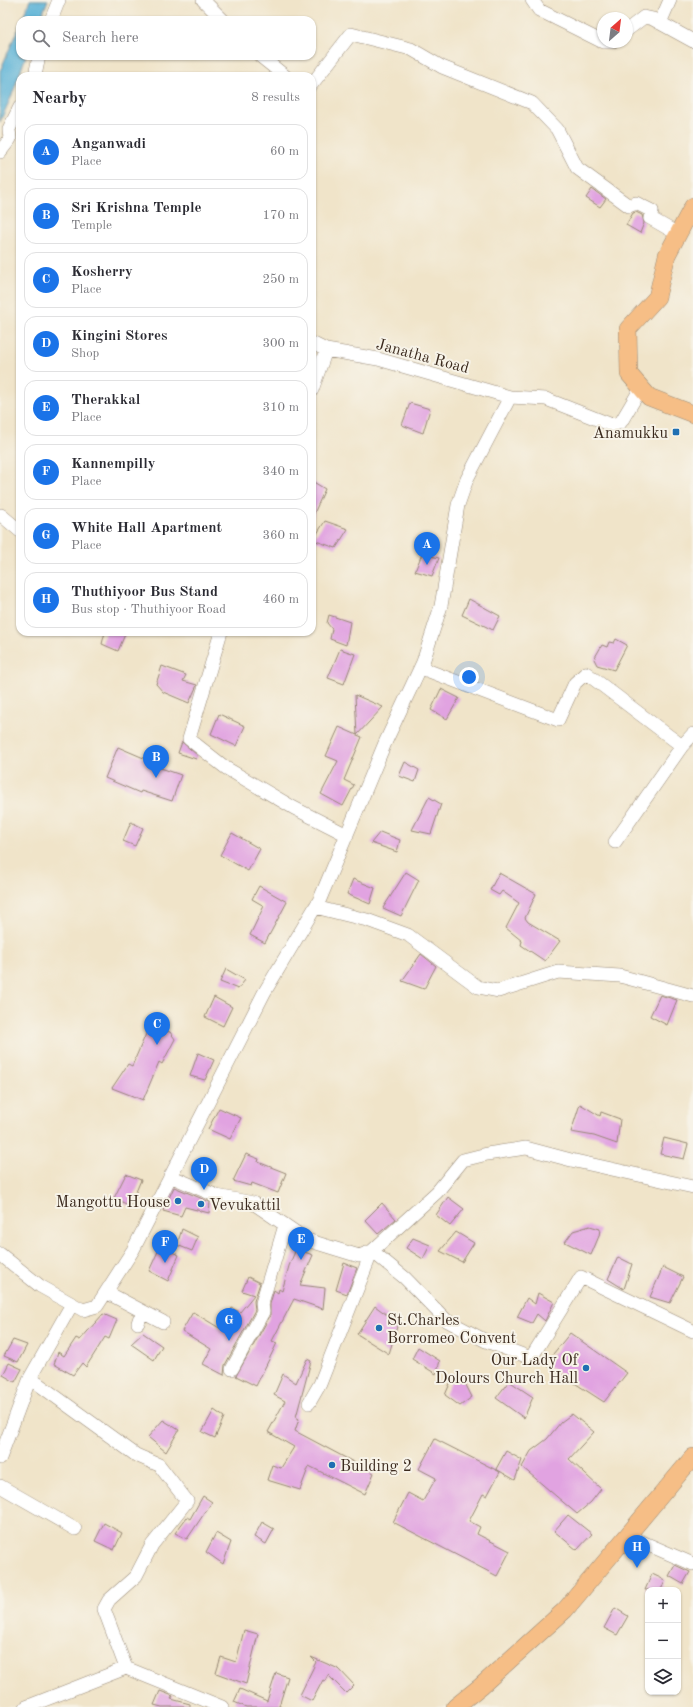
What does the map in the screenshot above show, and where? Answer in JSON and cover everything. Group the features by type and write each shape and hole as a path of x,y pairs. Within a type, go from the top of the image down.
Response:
{"main road":[{"path":"693,206 667,255 657,297 628,329 629,374 649,397 693,414"},
{"path":"454,1707 481,1686 565,1610 693,1457"}],"street":[{"path":"53,16 59,0"},
{"path":"203,0 219,16"},
{"path":"532,0 539,10 597,39"},
{"path":"660,23 670,0"},
{"path":"633,25 644,17 653,19 693,41"},
{"path":"316,79 351,34 411,49 442,67 532,103 557,129 578,168 629,206 636,203 652,211 650,218 678,234"},
{"path":"36,72 38,60"},
{"path":"265,60 279,72"},
{"path":"0,152 15,133"},
{"name":"Janatha Road","path":"316,345 326,350 378,359 510,397 546,399 612,425 620,422 640,388"},
{"path":"316,379 326,350"},
{"path":"0,1254 40,1286 83,1310 97,1306 133,1250 264,993 315,907 385,743 421,668 441,606 458,504 467,479 510,397"},
{"path":"1,515 16,528"},
{"path":"220,636 189,739 226,768 294,808 347,835"},
{"path":"421,668 558,720 575,683 586,672 682,746"},
{"path":"615,842 682,746 693,734"},
{"path":"315,907 367,920 408,935 478,987 498,991 558,972 620,976 693,996"},
{"path":"170,1176 217,1196 253,1203 307,1240 360,1256 372,1251 437,1192 463,1160 487,1154 526,1148 571,1160 693,1187"},
{"path":"232,1369 263,1312 262,1303 285,1225"},
{"path":"372,1251 405,1278 446,1320 486,1341 531,1358 581,1277 693,1331"},
{"path":"309,1403 320,1384 372,1251"},
{"path":"106,1292 140,1317 163,1322"},
{"path":"0,1458 30,1378 72,1304"},
{"path":"30,1378 136,1455 159,1465 188,1501 152,1545 136,1576 109,1600 104,1609 126,1668"},
{"path":"0,1486 76,1529"},
{"path":"628,1536 693,1564"},
{"path":"26,1707 126,1668 222,1707"}],"water":[{"path":"30,0 48,0 42,16 24,16"},
{"path":"16,33 16,60 25,60 20,72 16,72 16,84 0,122 0,71"}],"building":[{"path":"592,189 606,199 600,207 586,198"},
{"path":"636,212 642,215 644,223 640,233 626,225 633,213"},
{"path":"410,403 430,409 423,433 402,425"},
{"path":"316,483 325,489 316,509"},
{"path":"325,521 348,529 336,548 316,541 316,535"},
{"path":"422,554 439,558 432,576 415,571"},
{"path":"469,599 500,616 493,630 462,615"},
{"path":"329,615 350,622 346,645 330,639 332,629 327,623"},
{"path":"104,636 124,636 118,651 102,644"},
{"path":"616,639 627,645 614,670 597,665 594,659 602,645 607,647 609,642 614,643"},
{"path":"340,649 355,654 344,684 328,678"},
{"path":"162,666 186,675 183,681 197,685 189,703 163,692 156,684"},
{"path":"441,689 459,698 447,719 431,710"},
{"path":"355,695 383,707 357,735"},
{"path":"219,714 245,726 236,746 211,734"},
{"path":"339,727 362,737 344,780 354,785 343,806 321,794 338,761 326,756"},
{"path":"182,742 197,755 196,759 178,753"},
{"path":"118,747 153,762 152,765 181,775 172,801 141,791 140,793 105,778"},
{"path":"405,762 419,770 415,782 399,776"},
{"path":"429,797 441,804 431,834 412,830"},
{"path":"131,822 143,828 135,846 123,841"},
{"path":"380,832 400,840 397,852 371,843"},
{"path":"232,833 260,849 248,871 220,855"},
{"path":"406,872 419,880 401,916 383,908"},
{"path":"499,873 536,894 525,918 528,922 560,941 545,961 521,945 522,941 506,928 519,903 502,891 499,895 490,890"},
{"path":"353,879 375,888 370,904 347,894"},
{"path":"259,886 287,902 265,943 250,935 264,906 252,899"},
{"path":"421,954 436,966 424,989 402,981"},
{"path":"226,969 245,980 238,989 220,982"},
{"path":"660,995 677,1000 667,1025 650,1016"},
{"path":"214,997 232,1007 223,1026 205,1017"},
{"path":"149,1027 170,1032 175,1039 162,1064 159,1062 143,1100 112,1088 128,1064 132,1066"},
{"path":"198,1053 214,1060 205,1080 190,1076"},
{"path":"580,1104 600,1116 601,1112 620,1119 617,1144 594,1136 571,1132"},
{"path":"219,1108 241,1118 230,1139 208,1129"},
{"path":"664,1138 688,1144 684,1159 660,1154"},
{"path":"246,1154 259,1159 258,1162 286,1173 278,1193 252,1183 251,1186 233,1181"},
{"path":"126,1174 141,1180 130,1206 114,1198"},
{"name":"Mangottu House","path":"174,1187 210,1202 209,1213 185,1207 181,1216 163,1211"},
{"path":"448,1197 464,1209 450,1226 436,1215"},
{"path":"382,1203 396,1219 378,1234 365,1220"},
{"path":"590,1226 600,1229 599,1236 591,1255 565,1242 573,1231"},
{"path":"182,1229 198,1237 192,1251 177,1245"},
{"path":"456,1232 474,1243 462,1262 440,1251"},
{"path":"413,1238 430,1245 423,1259 406,1248"},
{"path":"160,1247 179,1255 168,1281 149,1271"},
{"path":"296,1249 313,1255 300,1285 325,1288 323,1309 294,1299 272,1341 277,1343 256,1386 236,1376 270,1316 270,1304 274,1290 278,1293 279,1289 282,1291 289,1266"},
{"path":"618,1257 632,1264 624,1289 608,1279"},
{"path":"344,1263 357,1268 347,1294 336,1290"},
{"path":"663,1267 683,1277 670,1303 650,1297"},
{"path":"248,1277 260,1283 254,1301 255,1310 225,1365 224,1375 203,1364 211,1349 182,1331 193,1312 221,1329 232,1308 240,1312 254,1295 242,1291"},
{"path":"538,1293 554,1302 545,1321 537,1314 532,1323 517,1317 527,1298 535,1304"},
{"name":"St.Charles Borromeo Convent","path":"375,1306 398,1323 389,1354 357,1334"},
{"path":"103,1314 117,1320 109,1339 105,1337 86,1367 82,1363 73,1375 54,1364 58,1352 64,1356 76,1338 80,1340"},
{"path":"143,1333 162,1346 154,1360 131,1344"},
{"name":"Our Lady Of Dolours Church Hall","path":"570,1333 627,1373 604,1402 545,1364"},
{"path":"13,1340 27,1345 18,1362 4,1356"},
{"path":"418,1347 440,1361 436,1374 412,1359"},
{"path":"307,1359 311,1361 296,1417 299,1419 295,1431 374,1473 365,1494 309,1466 300,1490 267,1480 272,1465 281,1468 294,1447 268,1432 285,1401 274,1395 283,1374 296,1383"},
{"path":"9,1363 22,1369 15,1382 3,1375"},
{"path":"452,1379 463,1379 472,1397 460,1406 445,1395"},
{"path":"509,1381 533,1397 524,1418 496,1398"},
{"path":"214,1410 224,1417 215,1438 202,1432"},
{"path":"572,1414 594,1432 569,1459 601,1489 591,1502 577,1514 522,1467 531,1451 547,1439 561,1422"},
{"path":"163,1420 179,1430 166,1452 148,1437"},
{"path":"435,1439 500,1472 487,1496 483,1494 469,1521 480,1527 477,1534 510,1551 497,1576 393,1522 408,1493 423,1501 436,1478 419,1469"},
{"path":"506,1451 522,1460 515,1480 496,1469"},
{"path":"203,1496 212,1502 187,1539 175,1533 187,1517 190,1519"},
{"path":"568,1515 592,1534 577,1550 554,1531"},
{"path":"262,1522 274,1529 266,1544 254,1537"},
{"path":"104,1523 122,1533 114,1550 95,1541"},
{"path":"216,1533 231,1542 223,1564 206,1552"},
{"path":"675,1565 690,1572 683,1584 669,1576"},
{"path":"652,1574 665,1580 662,1587 646,1587"},
{"path":"615,1608 628,1616 617,1635 604,1628"},
{"path":"244,1630 258,1634 246,1684 216,1673 221,1657 236,1662"},
{"path":"311,1657 339,1669 354,1685 346,1693 328,1675 325,1681 323,1680 312,1701 300,1695 316,1662"},
{"path":"276,1673 288,1677 279,1706 281,1707 246,1707 234,1702 240,1689 267,1701"},
{"path":"160,1691 173,1696 171,1699 190,1704 190,1707 162,1707 154,1705"}],"place":[{"name":"Anamukku","path":"676,432"},
{"name":"Anganwadi","path":"427,565"},
{"name":"Sri Krishna Temple","path":"156,778"},
{"name":"Kosherry","path":"157,1045"},
{"name":"Kingini Stores","path":"204,1190"},
{"name":"Mangottu House","path":"178,1201"},
{"name":"Vevukattil","path":"201,1204"},
{"name":"Therakkal","path":"301,1260"},
{"name":"Kannempilly","path":"165,1263"},
{"name":"St.Charles Borromeo Convent","path":"379,1328"},
{"name":"White Hall Apartment","path":"229,1341"},
{"name":"Our Lady Of Dolours Church Hall","path":"586,1368"},
{"name":"Building 2","path":"332,1465"},
{"name":"Thuthiyoor Bus Stand","path":"637,1568"}]}
